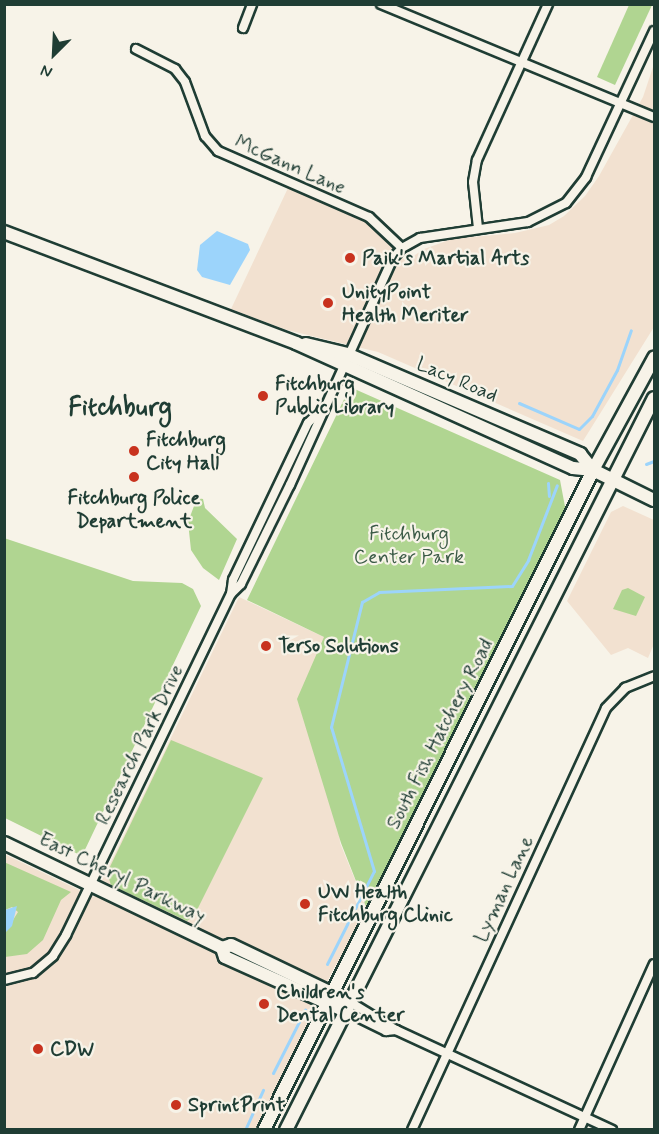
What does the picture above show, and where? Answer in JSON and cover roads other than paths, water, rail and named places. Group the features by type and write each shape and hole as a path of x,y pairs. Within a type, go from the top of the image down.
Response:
{"main road":[{"name":"Lacy Road","path":"4,232 296,343 341,366 573,468 593,470 654,500"},
{"name":"Lacy Road","path":"296,343 347,354 580,454 593,470"},
{"name":"South Fish Hatchery Road","path":"264,1130 593,470 654,358"},
{"name":"South Fish Hatchery Road","path":"286,1130 654,398"},
{"name":"East Cheryl Parkway","path":"4,843 222,948 225,957 348,1006"}],"street":[{"path":"243,28 252,4"},
{"path":"381,4 654,117"},
{"path":"478,228 474,182 477,160 548,4"},
{"path":"402,248 429,236 542,218 566,203 586,177 654,31"},
{"name":"McGann Lane","path":"136,49 175,69 185,82 205,136 218,151 369,217 402,248"},
{"name":"Research Park Drive","path":"4,980 33,973 53,956 91,886 231,594 233,580 304,432 321,410 387,267 402,248"},
{"name":"Lyman Lane","path":"412,1130 606,708 625,688 644,678 654,676"},
{"path":"579,1130 654,964"},
{"path":"348,1006 612,1130"}],"water":[{"path":"217,231 248,244 250,250 230,285 202,277 197,270 200,245"},
{"path":"17,906 12,926 5,933 5,910"}],"waterway":[{"path":"519,403 579,429 592,416 617,370 631,330"},
{"path":"646,464 654,461"},
{"path":"548,483 549,496"},
{"path":"327,964 374,871 331,727 362,602 379,592 512,586 528,560 557,485"},
{"path":"273,1073 305,1010"},
{"path":"245,1130 263,1090"}],"place":[{"name":"Paik's Martial Arts","path":"350,258"},
{"name":"UnityPoint Health Meriter","path":"328,303"},
{"name":"Fitchburg Public Library","path":"263,396"},
{"name":"Fitchburg City Hall","path":"134,451"},
{"name":"Fitchburg Police Department","path":"134,477"},
{"name":"Terso Solutions","path":"266,646"},
{"name":"UW Health Fitchburg Clinic","path":"305,904"},
{"name":"Children's Dental Center","path":"264,1004"},
{"name":"CDW","path":"38,1049"},
{"name":"SprintPrint","path":"176,1105"}],"district":[{"name":"Fitchburg","path":"120,409"}],"park label":[{"name":"Fitchburg Center Park","path":"409,546"}]}
